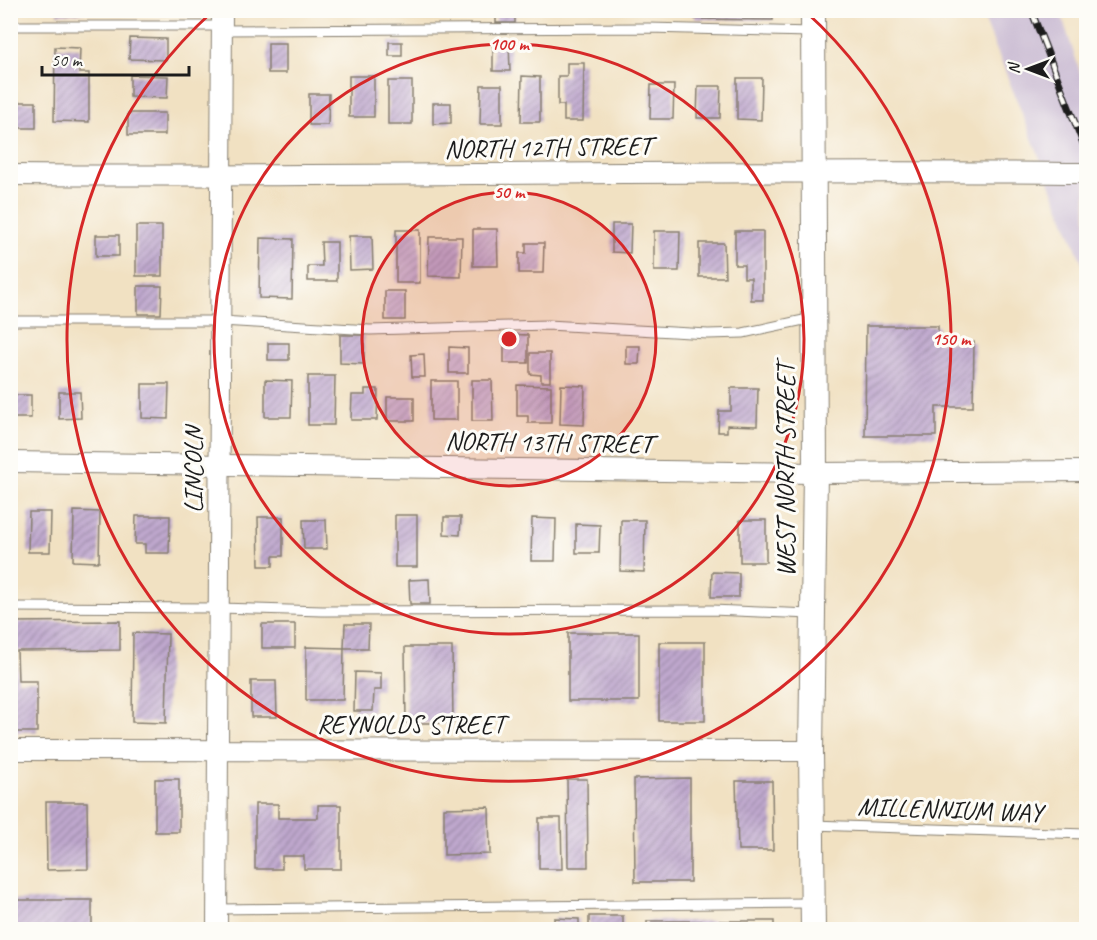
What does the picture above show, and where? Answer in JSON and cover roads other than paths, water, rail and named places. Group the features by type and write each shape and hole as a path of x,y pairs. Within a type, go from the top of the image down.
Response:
{"street":[{"name":"WEST NORTH STREET","path":"813,21 815,473 813,930"},
{"name":"LINCOLN","path":"217,930 222,22"},
{"name":"NORTH 12TH STREET","path":"10,175 222,177 813,172 1086,173"},
{"name":"NORTH 13TH STREET","path":"10,462 815,473 1086,471"},
{"name":"REYNOLDS STREET","path":"10,750 812,751"}],"lane":[{"path":"10,26 222,22 648,28 813,21"},
{"path":"10,321 221,321 370,330 548,325 708,334 743,333 814,318"},
{"path":"10,607 322,611 712,610 813,614"},
{"name":"MILLENNIUM WAY","path":"812,825 1086,834"},
{"path":"218,909 813,903"}],"railway":[{"path":"1031,10 1086,151"}]}
